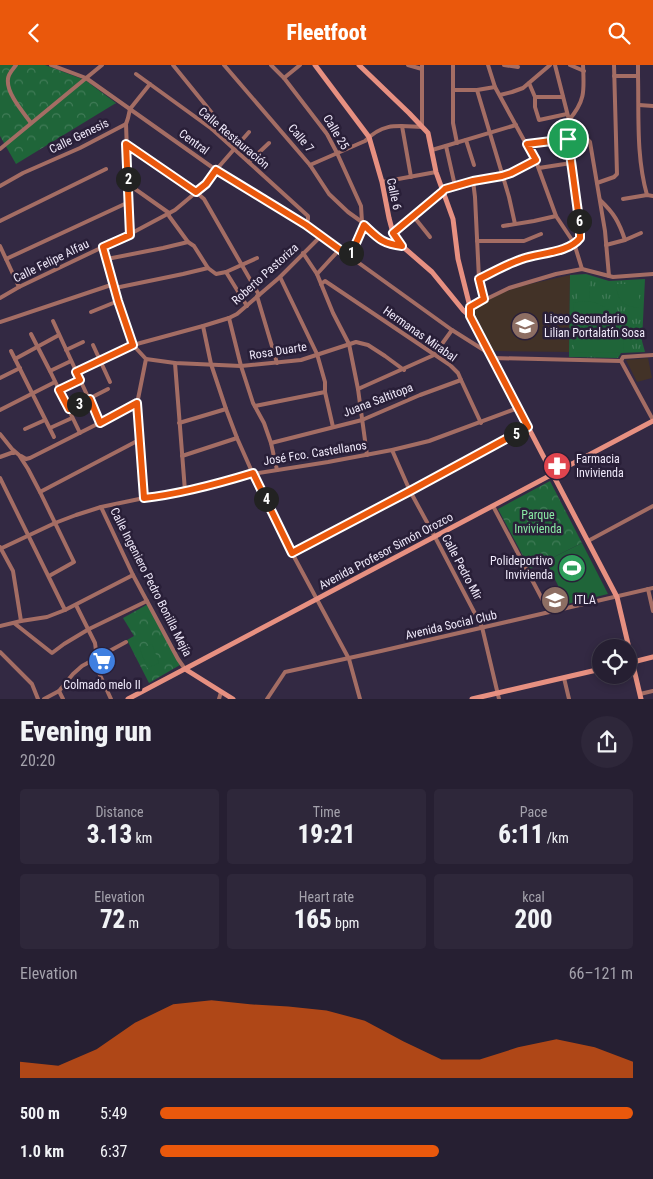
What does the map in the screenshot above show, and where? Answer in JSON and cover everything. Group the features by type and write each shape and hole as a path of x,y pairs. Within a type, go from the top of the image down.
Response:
{"street":[{"path":"16,65 8,77 8,84 11,93 31,123"},
{"name":"Central","path":"51,65 86,78 216,170 306,225 491,356"},
{"path":"0,149 102,65"},
{"path":"173,65 216,118 216,124 212,129"},
{"name":"Calle 7","path":"224,65 310,165 329,194 382,241 402,246"},
{"name":"Calle 25","path":"271,65 284,78 327,134 338,153 360,207 363,223"},
{"path":"284,78 300,65"},
{"name":"Calle 6","path":"315,65 369,137 393,233 402,246 432,271 470,316"},
{"path":"359,65 428,133 436,172 453,219 458,259 470,307 470,316 617,597 625,639"},
{"path":"408,65 422,67 422,127"},
{"path":"453,65 453,123 458,143"},
{"path":"488,65 495,87 536,160 556,216 574,243 582,269"},
{"path":"504,65 518,67"},
{"path":"500,95 523,88 550,65"},
{"path":"479,279 523,258 556,251 574,243 580,238 568,139 569,120 555,65"},
{"path":"570,65 584,71"},
{"path":"569,120 578,109 582,98 584,65"},
{"path":"597,183 614,177 617,174 614,65"},
{"path":"638,65 639,151 647,195"},
{"name":"Calle Restauración","path":"136,74 212,129 308,216 306,225"},
{"path":"614,76 638,76"},
{"path":"529,83 535,97 535,107 539,120 567,114"},
{"name":"Calle Genesis","path":"0,186 23,173 80,148 126,124 130,109 150,84"},
{"path":"453,90 477,90 495,87"},
{"path":"477,90 509,197 515,224"},
{"path":"535,97 563,97"},
{"path":"639,105 653,106"},
{"path":"126,124 130,235"},
{"path":"310,165 365,141 385,127 396,125 422,127"},
{"path":"432,150 516,125"},
{"path":"402,126 411,177"},
{"name":"Calle Felipe Alfau","path":"0,298 19,287 130,235 175,210 206,184 249,132"},
{"path":"527,144 586,138 590,141 600,200 608,276"},
{"path":"466,140 474,165"},
{"path":"249,162 268,143"},
{"path":"126,144 204,199 243,265 258,296 277,363"},
{"path":"446,146 455,186"},
{"path":"393,233 444,191 473,181 511,173 536,160"},
{"path":"539,168 571,163"},
{"path":"0,221 106,169"},
{"path":"382,183 436,172"},
{"path":"473,181 479,279 484,299"},
{"path":"128,184 169,213 169,217 194,247 208,268 217,275 257,258"},
{"path":"623,199 647,195 653,196"},
{"path":"600,200 619,222 625,240"},
{"path":"6,259 129,202"},
{"path":"503,226 556,216"},
{"path":"414,217 430,237"},
{"path":"350,257 363,223"},
{"path":"606,245 642,233"},
{"path":"477,241 524,241 540,234"},
{"name":"Roberto Pastoriza","path":"76,372 133,345 203,326 237,314 280,277 321,236"},
{"path":"107,259 188,242"},
{"path":"0,246 19,287"},
{"path":"103,247 133,345 146,359 137,403 144,498"},
{"path":"317,274 340,250"},
{"path":"303,253 323,282 332,313 349,344 368,455"},
{"path":"0,322 114,286 183,275 208,268"},
{"path":"470,307 509,288 556,274 582,269 613,277 653,274"},
{"path":"226,272 247,306"},
{"path":"280,277 317,354 326,382 325,392 333,427"},
{"name":"Hermanas Mirabal","path":"323,282 450,365 462,380 481,423"},
{"path":"91,312 118,301"},
{"path":"229,318 241,366 253,403 264,423 271,443 277,470"},
{"path":"52,321 100,423"},
{"path":"203,326 211,364 237,438 292,553 318,598 349,659 360,699"},
{"path":"358,389 434,355 452,330"},
{"path":"31,334 80,433"},
{"path":"16,359 59,335"},
{"path":"66,350 83,342"},
{"name":"Rosa Duarte","path":"146,359 175,363 241,366 300,359 356,342 368,345 404,370"},
{"path":"93,345 110,382"},
{"path":"11,351 54,437"},
{"path":"621,361 623,357 653,355"},
{"path":"491,356 621,361"},
{"path":"50,371 71,361"},
{"path":"621,361 653,420"},
{"path":"175,363 185,491"},
{"path":"0,378 20,368"},
{"path":"59,390 80,380"},
{"name":"Juana Saltitopa","path":"271,443 362,420 420,395 462,380"},
{"path":"0,410 55,382"},
{"path":"69,409 108,389"},
{"path":"256,406 325,392"},
{"path":"0,434 12,449 26,459 137,403"},
{"name":"José Fco. Castellanos","path":"0,548 55,523 101,507 185,491 253,473 392,450 429,441 518,408"},
{"path":"179,423 226,409"},
{"path":"50,428 72,418"},
{"path":"25,429 45,420"},
{"name":"Avenida Profesor Simón Orozco","path":"128,699 653,420"},
{"path":"292,553 528,427"},
{"path":"182,456 237,438"},
{"path":"40,491 139,440"},
{"name":"Calle Pedro Mir","path":"392,450 410,491 482,627 498,696"},
{"path":"0,457 12,453 19,455 40,491 74,562 49,577"},
{"path":"0,478 65,611"},
{"path":"493,506 549,611"},
{"path":"588,541 653,506"},
{"name":"Calle Ingeniero Pedro Bonilla Mejía","path":"101,507 133,575 178,659 185,669 234,699"},
{"path":"0,548 13,571 21,621"},
{"path":"0,627 47,617 65,611 133,575"},
{"path":"650,589 653,611"},
{"name":"Avenida Social Club","path":"267,699 285,672 349,659 650,589"},
{"path":"14,623 52,653 89,629 147,601"},
{"path":"76,605 96,643 100,677 111,699"},
{"path":"44,699 59,691 77,670 126,642"},
{"path":"0,651 32,684 38,699"},
{"path":"637,661 653,657"},
{"path":"472,699 498,696 592,671"},
{"path":"564,678 569,699"},
{"path":"637,684 641,697 653,691"},
{"path":"59,691 63,699"},
{"path":"219,699 221,692"}],"shaded area":[{"name":"Liceo Secundario Lilian Portalatín Sosa","path":"570,275 569,352 494,351 472,309 496,295 521,286"},
{"path":"648,358 652,378 637,382 626,360"},
{"name":"ITLA","path":"559,588 567,604 551,608 544,596"}],"green space":[{"path":"0,65 45,65 85,80 116,103 16,164 0,136"},
{"path":"586,274 609,281 645,279 642,341 645,352 621,353 618,358 569,357 570,275"},
{"path":"578,278 589,278 590,299 578,299"},
{"path":"617,284 639,284 639,307 629,306 622,302 619,298"},
{"path":"583,301 599,304 611,312 619,325 624,346 623,353 574,352 573,303"},
{"name":"Parque Invivienda","path":"550,481 582,543 530,569 498,509"},
{"name":"Polideportivo Invivienda","path":"582,543 608,594 567,604 546,561"},
{"path":"148,604 180,665 149,683 127,640 134,636 123,618"},
{"path":"152,644 159,663 147,668 140,649"}],"place":[{"name":"Liceo Secundario Lilian Portalatín Sosa","path":"525,326"},
{"name":"Farmacia Invivienda","path":"557,466"},
{"name":"Polideportivo Invivienda","path":"572,568"},
{"name":"ITLA","path":"555,600"},
{"name":"Colmado melo II","path":"102,661"}],"route":[{"path":"568,139 580,238 574,243 556,251 523,258 479,279 484,299 470,307 470,316 528,427 292,553 253,473 185,491 144,498 137,403 100,423 90,399 69,409 59,390 80,380 76,372 133,345 126,328 103,247 130,235 126,144 196,192 206,184 216,170 306,225 350,257 364,225 382,241 402,246 393,233 445,189 473,181 502,176 536,160 527,144 568,139"}]}
